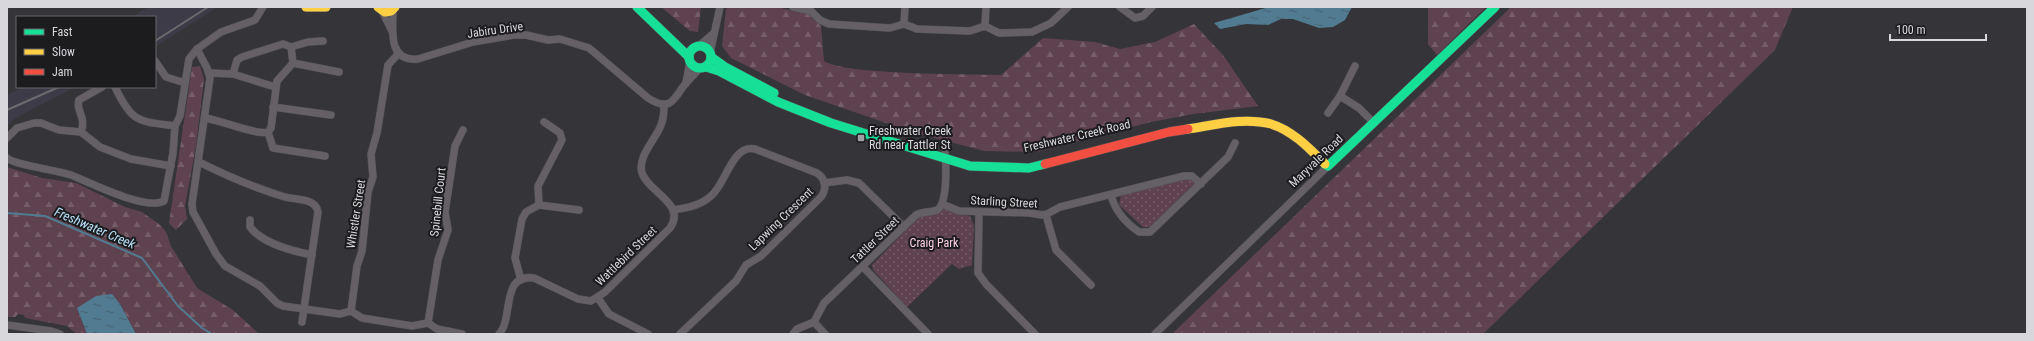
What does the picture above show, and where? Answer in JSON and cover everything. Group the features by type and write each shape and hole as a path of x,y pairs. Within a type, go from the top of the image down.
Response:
{"main road":[{"path":"306,7 326,7"},
{"path":"637,7 690,59 694,66 703,68 711,55 706,48 697,47 682,42 668,31 644,7"},
{"name":"Maryvale Road","path":"1330,164 1495,7"},
{"path":"380,9 388,12 394,8"},
{"path":"690,59 691,52 697,47"},
{"name":"Freshwater Creek Road","path":"711,55 725,67 750,81 800,104 970,166 1029,168 1176,131 1242,121 1271,124 1290,133 1330,164"},
{"name":"Freshwater Creek Road","path":"703,68 719,71 757,92 800,111 873,136 946,156"}],"street":[{"path":"7,158 16,163 56,170 134,200 157,204 164,200 171,166 175,126 180,116 188,62 197,50 221,32 255,20 263,7"},
{"path":"711,55 720,7"},
{"path":"793,7 812,9 820,20 829,24 890,28 904,24 917,29 970,31 985,26 999,33 1032,32 1051,23 1068,7"},
{"path":"904,24 905,7"},
{"path":"985,26 986,7"},
{"path":"1120,7 1130,16 1139,18 1152,7"},
{"path":"394,8 392,31 394,45 399,53"},
{"path":"380,9 392,31"},
{"path":"697,47 714,33"},
{"name":"Jabiru Drive","path":"399,53 406,58 418,59 473,42 520,35 548,40 560,39 589,48 648,98 654,102 664,104"},
{"path":"232,74 237,60 242,57 283,44 291,47 308,42 323,41"},
{"path":"291,47 293,63"},
{"path":"197,50 210,73 192,208 219,259 232,271 260,286 277,303 312,311 340,314 351,311 358,317 412,326 428,323 437,329 462,334"},
{"name":"Whistler Street","path":"351,311 357,266 362,250 362,235 368,192 373,178 371,150 377,133 388,65 399,53"},
{"path":"686,83 690,59"},
{"path":"156,62 166,78 185,83"},
{"path":"293,63 339,72"},
{"path":"205,118 224,121 262,133 268,132 271,128 275,87 279,76 293,63"},
{"path":"1328,113 1340,96 1355,66"},
{"path":"673,210 669,203 645,178 641,169 644,156 663,122 664,104 670,102 678,96 686,83 703,68"},
{"path":"210,73 232,74 275,87"},
{"path":"81,132 84,120 78,106 79,100 100,88"},
{"path":"116,88 124,105 138,120 175,126"},
{"path":"1340,96 1359,108 1374,123"},
{"path":"273,107 331,116"},
{"path":"539,205 538,186 562,140 560,133 544,122"},
{"path":"7,138 17,128 34,123 48,125 59,130 81,132 100,147 131,159 171,166"},
{"name":"Spinebill Court","path":"428,323 438,260 448,230 445,212 455,146 463,130"},
{"path":"268,132 273,148 325,156"},
{"path":"1111,195 1116,209 1123,218 1139,232 1146,233 1153,230 1228,157 1235,143"},
{"name":"Lapwing Crescent","path":"673,210 696,205 712,196 737,155 745,149 755,149 817,174 822,177 825,189 821,197 761,256 746,265 736,281 680,334"},
{"path":"942,204 946,156"},
{"path":"199,162 244,184 270,193 314,204 318,212 302,322"},
{"name":"Maryvale Road","path":"1155,334 1330,164"},
{"name":"Starling Street","path":"942,204 953,210 1046,215 1060,207 1187,176 1194,177 1201,184"},
{"path":"824,183 847,180 859,183 904,227"},
{"name":"Tattler Street","path":"814,322 824,302 904,227 919,214 935,211 942,204"},
{"path":"499,334 505,326 511,290 521,280 515,258 522,219 530,208 539,205 579,210"},
{"name":"Wattlebird Street","path":"521,280 534,278 582,301 591,301 598,298 667,231 673,221 673,210"},
{"path":"979,212 978,273 986,284 1035,334"},
{"path":"1046,215 1056,250 1092,285"},
{"path":"250,220 250,228 258,235 293,250 312,255"},
{"path":"863,267 928,334"},
{"path":"598,298 610,314 648,334"},
{"path":"792,334 798,329 814,322 825,334"},
{"path":"7,325 51,331 60,334"}],"shaded area":[{"path":"148,7 218,7 156,46 156,16 134,16"},
{"path":"20,88 73,88 14,119 7,127 7,95"}],"green space":[{"path":"661,7 701,7 698,32 690,31"},
{"path":"728,7 776,7 808,14 821,26 824,61 836,66 856,69 908,73 1001,75 1043,38 1095,42 1120,49 1155,42 1194,24 1223,55 1258,106 1194,114 1151,122 1037,152 984,151 912,132 805,95 731,58 722,46 726,9"},
{"path":"1428,7 1486,7 1437,55 1428,44"},
{"path":"1511,7 1793,7 1775,50 1483,334 1172,334"},
{"path":"200,66 204,79 196,146 185,206 187,219 176,230 169,223 192,67"},
{"path":"7,167 42,178 76,183 125,207 142,212 159,224 166,232 171,246 197,288 233,310 259,334 136,334 120,304 77,308 87,334 77,334 67,326 25,318 24,315 18,314 15,317 7,317"},
{"path":"1187,177 1194,178 1195,184 1152,227 1143,227 1119,205 1121,195"},
{"name":"Craig Park","path":"943,208 952,212 970,216 974,226 972,265 959,269 952,264 907,307 873,270 872,265 921,214"}],"water":[{"path":"1269,7 1352,7 1345,20 1333,27 1319,28 1293,19 1281,19 1268,25 1246,24 1220,29 1214,23"},
{"path":"112,294 120,304 136,334 87,334 77,308 96,296"}],"waterway":[{"name":"Freshwater Creek","path":"7,213 45,216 142,258 178,306 202,328 212,334"}],"railway":[{"path":"156,40 208,7"},
{"path":"7,110 57,88"}],"traffic: fast":[{"path":"637,7 689,57"},
{"path":"1325,164 1328,166 1495,7"},
{"path":"700,46 708,49 711,57 708,65 700,68 692,65 689,57 692,49 700,46"},
{"path":"711,57 725,67 774,93"},
{"path":"706,67 719,71 778,102 831,123 970,166 1029,168 1045,164"}],"traffic: slow":[{"path":"306,7 326,7"},
{"path":"378,7 385,12 391,11 395,7"},
{"path":"1188,129 1240,121 1271,124 1293,135 1307,146 1325,164"}],"traffic: jam":[{"path":"1045,164 1169,132 1188,129"}],"place":[{"name":"Freshwater Creek Rd near Tattler St","path":"861,138"}]}
